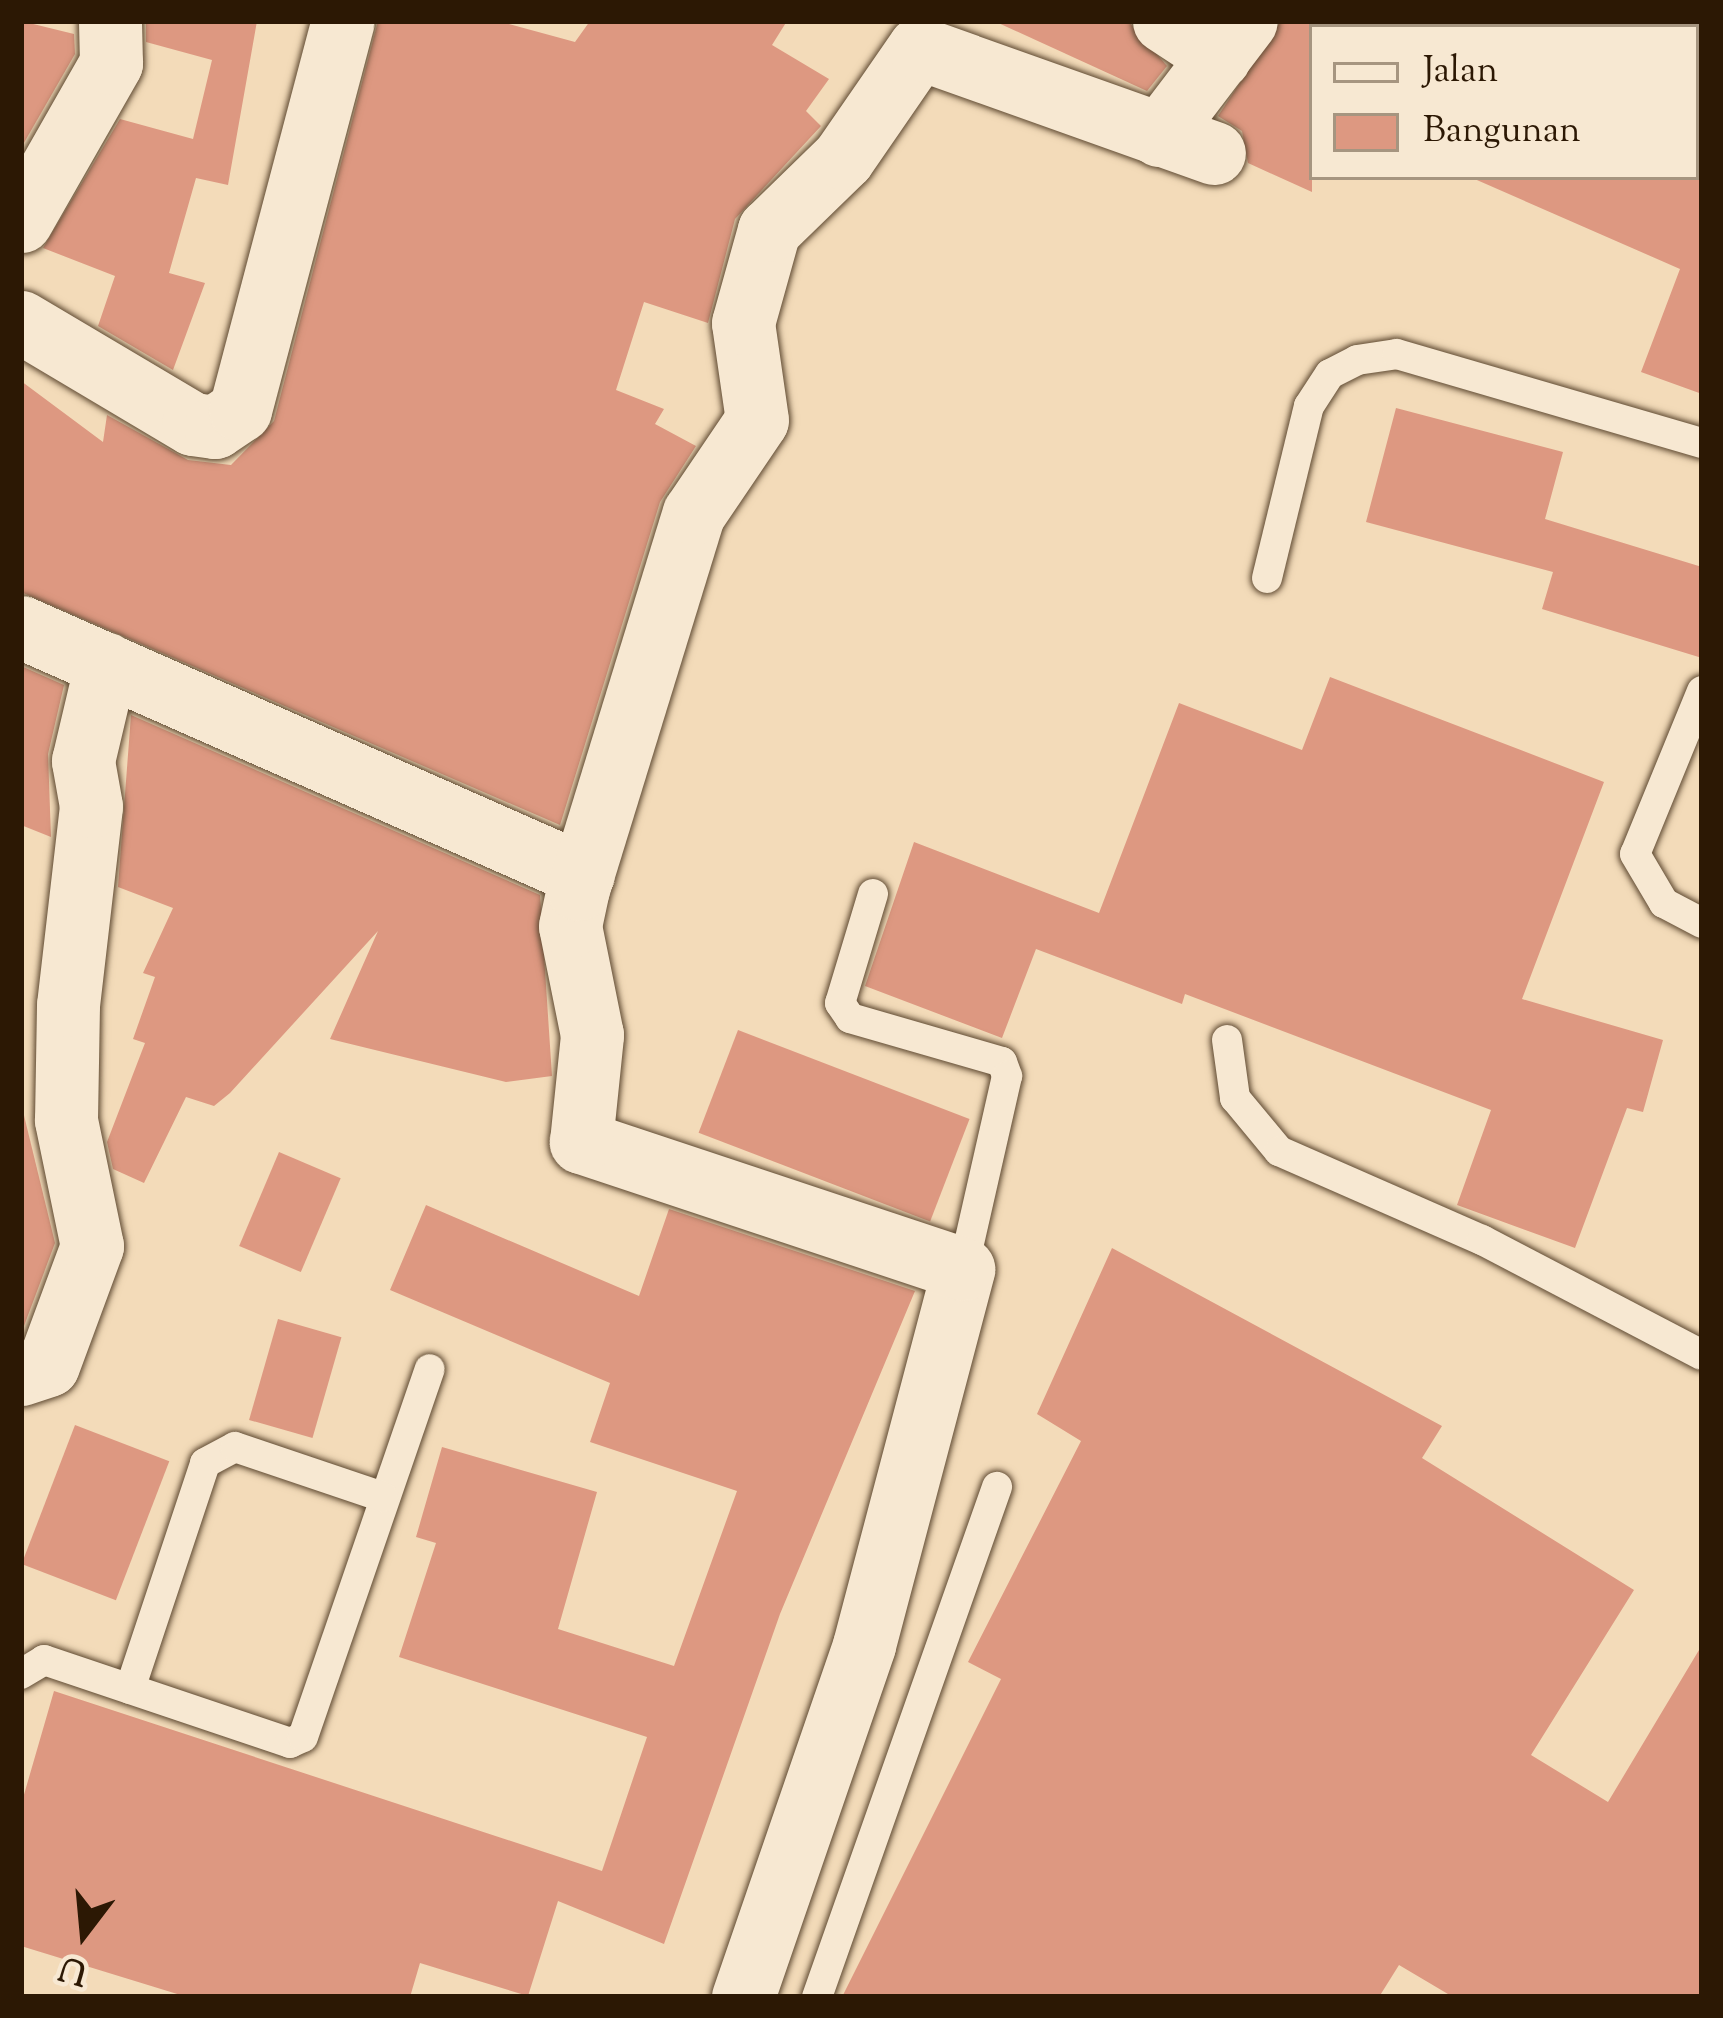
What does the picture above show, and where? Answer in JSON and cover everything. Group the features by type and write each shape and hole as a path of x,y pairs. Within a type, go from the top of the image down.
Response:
{"street":[{"path":"21,221 111,63 110,21"},
{"path":"21,322 193,424 215,427 240,410 343,21"},
{"path":"743,1997 864,1645 964,1269 581,1142 592,1035 570,926 694,514 757,420 743,323 762,247 790,198 843,158 919,48 1186,144 1232,39 1164,21"},
{"path":"21,627 583,874"},
{"path":"21,1373 48,1366 92,1246 66,1120 47,920 91,806 83,761 106,664"}],"lane":[{"path":"1267,578 1309,406 1330,374 1358,360 1397,354 1702,443"},
{"path":"1702,691 1635,854 1664,903 1702,922"},
{"path":"873,894 839,1003 850,1018 1002,1062 1007,1076 964,1269"},
{"path":"1227,1040 1235,1098 1279,1151 1483,1240 1702,1355"},
{"path":"21,1674 44,1660 290,1743 303,1737 430,1369"},
{"path":"130,1689 205,1462 235,1447 383,1497"},
{"path":"817,1997 997,1487"}],"building":[{"path":"21,21 74,34 75,54 21,148"},
{"path":"146,21 257,21 228,185 196,178 169,273 205,283 173,370 98,326 115,276 43,248 120,119 193,139 212,60 146,42"},
{"path":"378,21 498,21 575,42 590,21 787,21 772,45 829,79 806,111 821,126 735,219 708,323 644,302 616,390 664,409 655,424 696,446 660,502 560,825 21,592 21,381 103,442 107,415 188,460 231,465 274,421"},
{"path":"994,21 1128,21 1167,66 1147,91"},
{"path":"1281,21 1312,21 1312,192 1248,163 1242,131 1218,116"},
{"path":"1702,177 1702,394 1641,372 1680,269 1477,180"},
{"path":"1396,408 1563,452 1545,519 1702,567 1702,658 1542,609 1553,572 1366,522"},
{"path":"21,666 64,685 48,754 51,837 21,825"},
{"path":"1330,677 1604,782 1522,999 1663,1040 1643,1112 1627,1108 1575,1248 1457,1205 1491,1110 1185,994 1182,1004 1036,949 1002,1038 865,986 914,842 1099,913 1179,703 1302,750"},
{"path":"131,715 540,895 552,1076 506,1082 330,1039 378,931 230,1093 214,1106 186,1097 144,1183 113,1169 107,1142 145,1043 133,1039 155,977 143,973 173,908 118,887"},
{"path":"738,1030 970,1119 930,1222 699,1133"},
{"path":"21,1103 55,1243 21,1334"},
{"path":"279,1152 341,1178 301,1272 239,1246"},
{"path":"426,1205 639,1296 669,1209 915,1291 780,1614 664,1944 558,1901 528,1996 420,1963 410,1997 187,1997 21,1946 21,1805 54,1691 602,1871 647,1737 399,1657 436,1543 416,1537 442,1447 597,1492 558,1629 674,1666 737,1491 590,1442 610,1383 390,1290"},
{"path":"1112,1248 1442,1426 1422,1458 1634,1590 1531,1755 1608,1802 1702,1645 1702,1997 1453,1997 1399,1965 1379,1997 842,1997 1001,1679 968,1662 1081,1441 1037,1414"},
{"path":"278,1319 341,1337 313,1438 249,1420"},
{"path":"75,1425 169,1461 116,1600 22,1564"}]}
